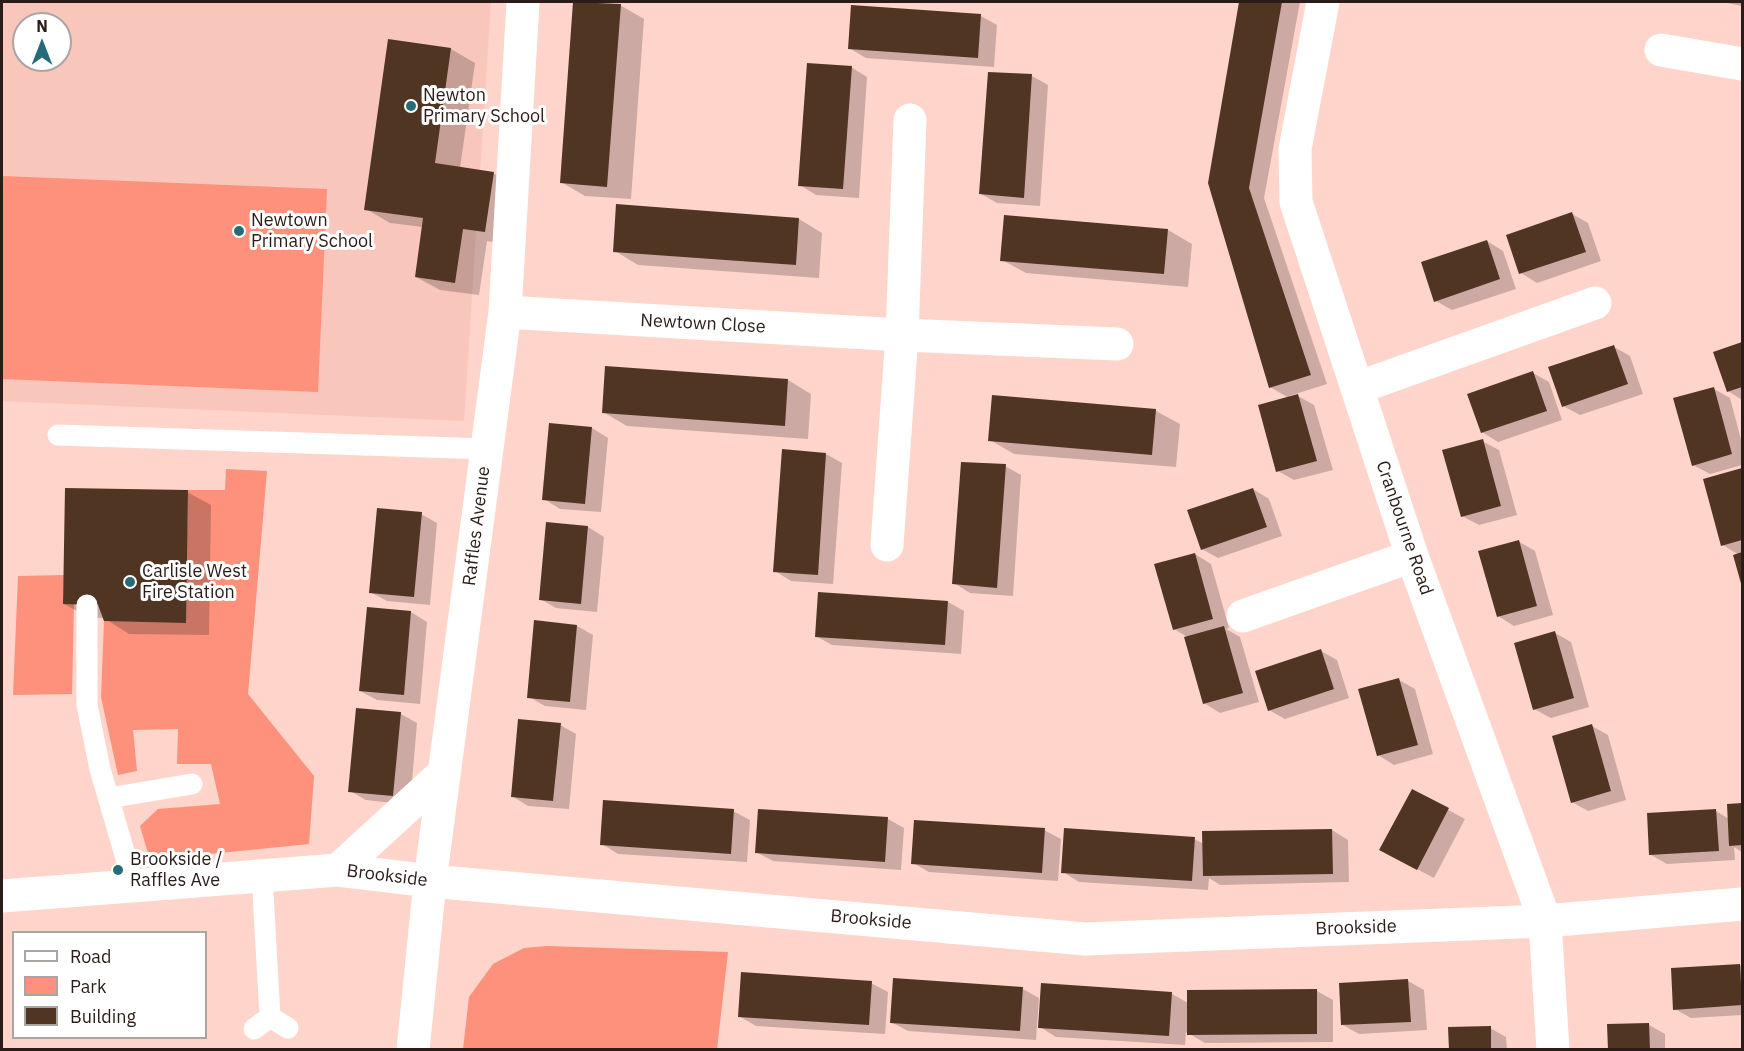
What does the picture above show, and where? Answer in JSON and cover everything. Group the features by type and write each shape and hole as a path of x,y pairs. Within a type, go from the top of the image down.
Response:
{"street":[{"name":"Raffles Avenue","path":"413,1050 430,881 505,312 523,2"},
{"name":"Cranbourne Road","path":"1323,2 1295,149 1296,202 1412,556 1545,921 1553,1050"},
{"path":"1661,50 1743,64"},
{"path":"887,545 902,335 910,120"},
{"path":"1357,388 1595,303"},
{"name":"Newtown Close","path":"505,312 902,335 1117,344"},
{"path":"1243,616 1412,556"},
{"path":"338,870 444,773"},
{"name":"Brookside","path":"2,896 338,870 430,881 1085,939 1545,921 1743,904"}],"lane":[{"path":"58,435 487,449"},
{"path":"87,605 87,705 109,798 134,886"},
{"path":"109,798 192,784"},
{"path":"262,876 271,1025"}],"shaded area":[{"name":"Newtown Primary School","path":"2,2 491,2 464,421 2,401"}],"green space":[{"path":"2,176 327,189 318,392 2,379"},
{"path":"226,469 267,471 248,694 314,776 309,844 150,860 140,826 158,809 220,804 211,764 177,764 178,729 133,730 137,771 118,775 101,697 104,621 185,622 188,490 225,490"},
{"path":"64,575 63,604 74,604 72,694 13,695 18,576"},
{"path":"547,946 728,952 717,1049 463,1049 469,997 493,964 524,948"}],"building":[{"path":"573,2 621,4 607,187 560,183"},
{"path":"1239,2 1282,2 1249,188 1311,375 1269,388 1208,183"},
{"path":"851,5 981,14 978,58 848,49"},
{"name":"Newton Primary School","path":"388,39 451,48 435,163 494,172 485,232 463,229 455,283 415,277 423,218 364,210"},
{"path":"807,63 852,66 843,189 798,186"},
{"path":"988,72 1032,74 1024,198 979,194"},
{"path":"616,204 799,218 796,265 613,252"},
{"path":"1572,212 1586,252 1519,274 1506,235"},
{"path":"1004,215 1168,229 1164,274 1000,261"},
{"path":"1487,240 1500,279 1434,302 1421,262"},
{"path":"1742,342 1742,387 1727,392 1713,352"},
{"path":"1614,345 1628,384 1562,407 1548,367"},
{"path":"605,366 788,379 785,426 602,413"},
{"path":"1533,371 1547,411 1481,433 1467,394"},
{"path":"1714,387 1732,454 1692,466 1673,398"},
{"path":"1298,394 1317,461 1276,472 1258,405"},
{"path":"992,395 1156,409 1152,455 988,441"},
{"path":"549,423 592,427 585,504 542,500"},
{"path":"1483,439 1501,506 1461,517 1442,450"},
{"path":"782,449 826,453 818,575 773,572"},
{"path":"961,462 1006,464 997,588 952,584"},
{"path":"1742,468 1742,540 1721,546 1703,479"},
{"path":"65,488 188,490 186,623 104,621 98,605 63,604"},
{"path":"1253,488 1267,527 1201,550 1187,510"},
{"path":"377,508 422,512 414,597 369,593"},
{"path":"546,522 588,526 581,604 539,600"},
{"path":"1519,540 1537,606 1497,617 1478,551"},
{"path":"1742,552 1742,587 1733,555"},
{"path":"1195,553 1213,619 1173,630 1154,564"},
{"path":"818,592 948,601 945,645 815,637"},
{"path":"367,607 411,611 404,695 359,691"},
{"path":"534,620 577,625 570,702 527,698"},
{"path":"1224,626 1243,693 1203,704 1184,637"},
{"path":"1555,631 1574,698 1533,710 1514,643"},
{"path":"1321,649 1334,689 1268,711 1255,671"},
{"path":"1399,678 1418,745 1377,756 1358,689"},
{"path":"356,708 401,712 393,796 348,792"},
{"path":"518,719 561,723 553,801 511,797"},
{"path":"1592,724 1611,791 1571,803 1552,736"},
{"path":"1412,789 1449,808 1417,870 1379,850"},
{"path":"603,800 734,809 731,854 600,845"},
{"path":"1742,803 1742,845 1729,846 1727,804"},
{"path":"758,809 888,817 885,862 755,853"},
{"path":"1716,809 1719,851 1649,855 1647,813"},
{"path":"914,820 1045,828 1042,873 911,864"},
{"path":"1064,828 1195,837 1192,881 1061,873"},
{"path":"1332,829 1333,874 1203,876 1202,831"},
{"path":"1740,964 1742,1005 1673,1010 1671,968"},
{"path":"741,972 872,981 869,1025 738,1017"},
{"path":"893,978 1023,987 1020,1031 890,1023"},
{"path":"1408,979 1411,1022 1341,1025 1339,983"},
{"path":"1041,983 1172,992 1169,1036 1038,1028"},
{"path":"1317,989 1317,1034 1187,1035 1187,990"},
{"path":"1649,1023 1650,1050 1608,1050 1607,1024"},
{"path":"1491,1026 1491,1050 1449,1050 1448,1027"}],"place":[{"name":"Newton Primary School","path":"411,106"},
{"name":"Newtown Primary School","path":"239,231"},
{"name":"Carlisle West Fire Station","path":"130,582"},
{"name":"Brookside / Raffles Ave","path":"118,870"}]}
